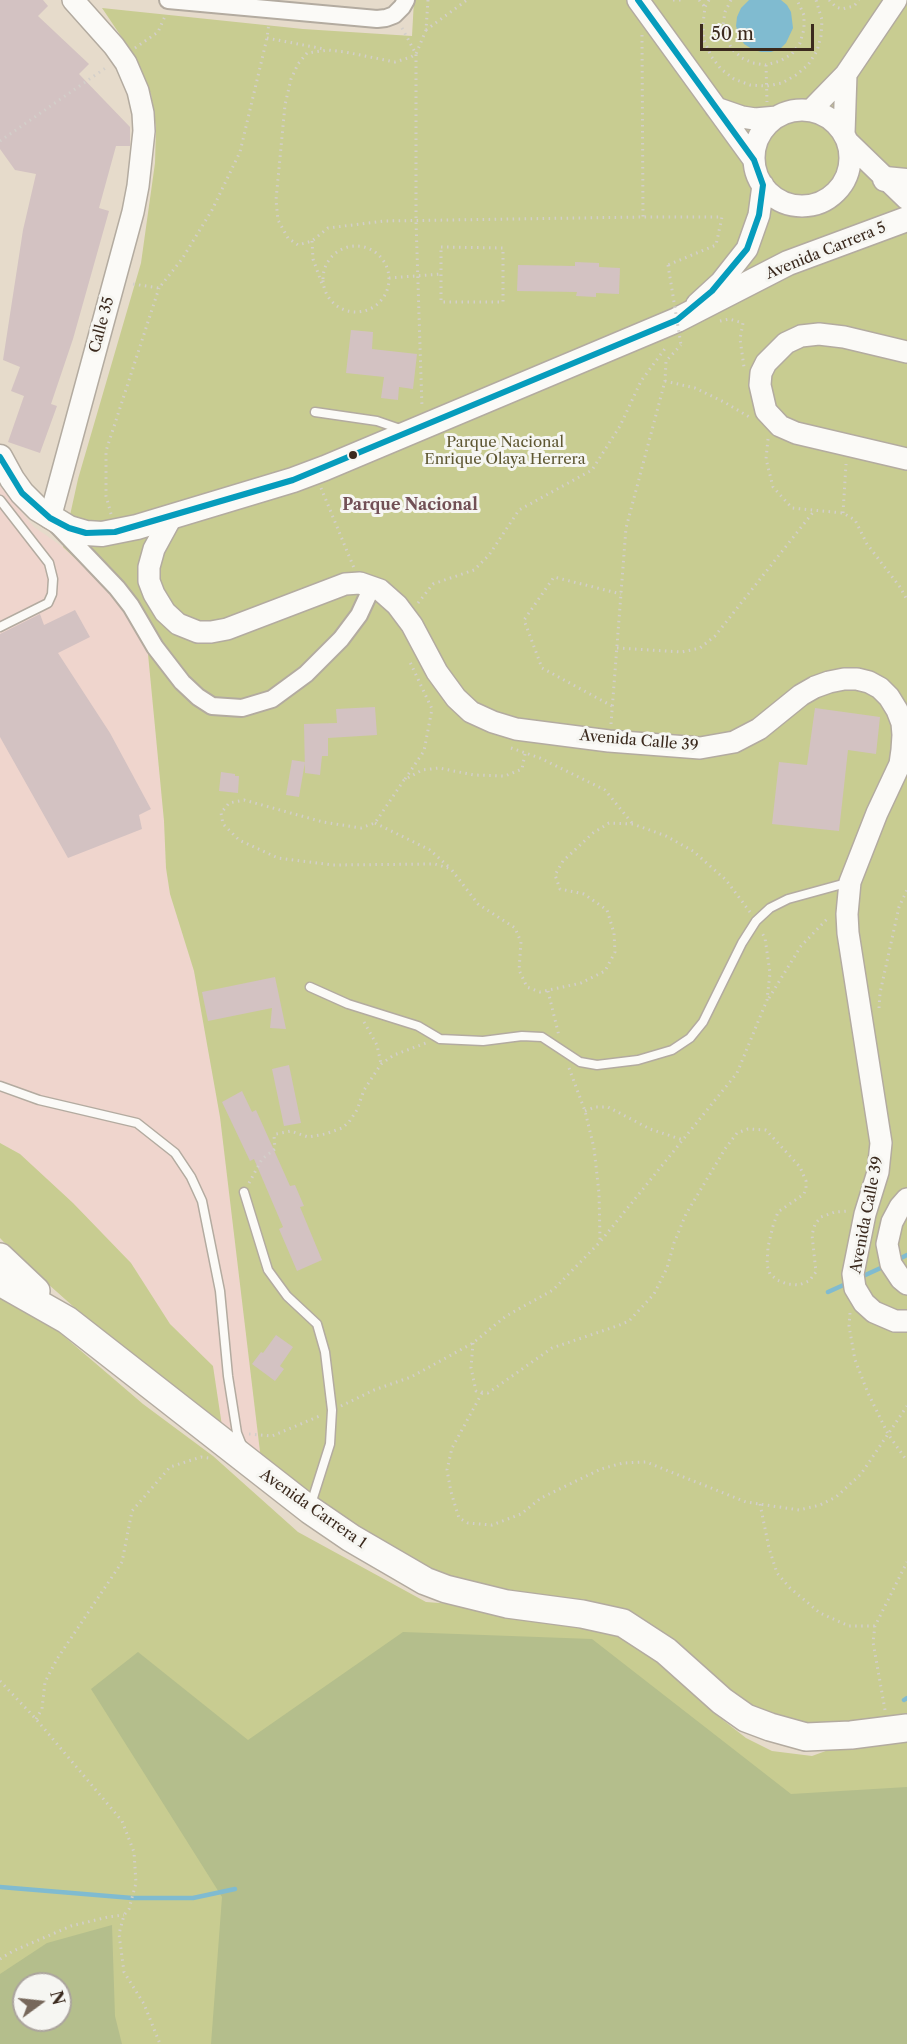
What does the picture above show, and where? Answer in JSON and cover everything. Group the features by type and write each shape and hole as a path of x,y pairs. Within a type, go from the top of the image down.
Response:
{"main road":[{"name":"Avenida Carrera 5","path":"0,457 22,493 50,518 69,528 86,533 114,532 137,527 314,472 680,328 788,263 899,222"},
{"path":"0,1257 67,1320"},
{"name":"Avenida Carrera 1","path":"0,1282 67,1320 310,1510 359,1543 425,1581 446,1589 507,1604 582,1614 623,1623 666,1651 730,1707 746,1718 770,1727 806,1737 851,1735 898,1729"}],"street":[{"name":"Calle 35","path":"50,518 135,203 144,130 144,113 138,91 122,56 73,0"},
{"path":"171,0 376,19 394,15 406,0"},
{"path":"811,110 846,74 896,0"},
{"path":"640,3 754,160 763,185 771,194 791,205 802,206 825,201 834,195 847,176 850,153 846,138 846,74"},
{"path":"716,108 742,117 772,117 793,111 811,110 830,118 865,158 896,180 907,199"},
{"path":"754,160 758,140 772,117"},
{"path":"680,328 747,249 759,214 763,185"},
{"path":"907,352 844,336 819,334 801,336 786,343 766,363 761,373 760,385 768,420 796,433 907,459"},
{"path":"50,518 117,588 182,682 212,706 242,708 273,699 306,674 341,639 359,615 366,585 345,584 211,633 189,629 178,624 165,612 149,581 149,567 154,549 172,516"},
{"name":"Avenida Calle 39","path":"366,585 380,590 397,605 412,625 437,672 456,698 471,712 516,729 609,741 700,748 734,742 759,729 815,687 829,682 857,679 880,688 889,697 897,710 903,735 900,764 877,813 849,889 848,933 881,1143 878,1172 865,1214 853,1290 864,1303 884,1318 907,1321"},
{"name":"Avenida Calle 39","path":"907,1199 892,1222 887,1244 891,1264 907,1284"}],"lane":[{"path":"315,412 377,421 416,430"},
{"path":"0,500 49,563 53,579 52,594 48,603 0,627"},
{"path":"310,987 348,1004 418,1026 440,1039 483,1041 522,1036 542,1037 580,1062 597,1065 638,1059 672,1050 690,1038 703,1022 724,975 756,921 770,908 788,899 849,889"},
{"path":"0,1086 39,1100 136,1123 175,1153 191,1177 202,1201 220,1291 228,1376 237,1433 248,1462"},
{"path":"244,1192 268,1270 287,1296 317,1324 325,1352 332,1410 330,1444 310,1510"}],"path":[{"path":"0,141 158,32 171,0"},
{"path":"416,430 418,276 416,54 426,30 428,0"},
{"path":"426,30 467,0"},
{"path":"673,0 685,0"},
{"path":"699,0 705,7"},
{"path":"709,0 705,7 703,24 704,40 711,56 721,69 734,79 750,85 767,86 796,75 817,51 822,20 817,2 827,0 842,9 854,6 859,0"},
{"path":"731,0 725,12 723,25 729,43 742,58 753,63 766,64 780,61 792,54 800,43 804,29 804,15 797,0"},
{"path":"640,3 643,217"},
{"path":"114,532 106,496 106,451 159,288 182,259 212,210 240,152 267,38 270,10"},
{"path":"394,15 416,54"},
{"path":"267,38 395,62 416,54"},
{"path":"328,50 307,53 298,64 291,79 285,105 276,200 278,220 288,238 298,245 312,240 328,228 384,221 722,217 716,245 668,265 681,345 666,361 664,381 627,528 609,741"},
{"path":"766,64 772,117"},
{"path":"312,240 313,259 322,285 334,304 343,310 365,311 375,306 382,298 389,278 381,258 362,247 352,247 342,249 333,255 326,264 322,285"},
{"path":"441,247 502,248 503,302 441,302 441,274 441,247"},
{"path":"389,278 441,274"},
{"path":"114,281 159,288"},
{"path":"718,321 729,319 743,323 740,339 743,365 751,381 761,373"},
{"path":"412,625 419,600 433,584 474,570 489,555 519,510 592,470 620,426 641,381 669,344"},
{"path":"664,381 695,388 768,420 766,459 773,487 792,508 843,513 855,520 867,544 900,587 907,600"},
{"path":"843,513 848,445"},
{"path":"314,472 366,585"},
{"path":"617,648 682,652 700,648 715,636 814,511"},
{"path":"612,705 542,668 524,620 554,577 621,594"},
{"path":"409,655 411,665 432,709 424,752 375,823 361,828 323,822 244,800 229,803 221,813 223,824 239,840 278,858 333,865 435,864 451,869"},
{"path":"404,780 422,770 440,768 474,775 505,776 522,769 525,754"},
{"path":"375,823 430,850 451,869 478,904 515,928 520,942 519,970 527,987 540,992 581,983 605,971 615,952 614,933 607,910 584,894 560,889 555,875 563,861 593,833 609,823 633,824 666,836 693,851 726,880 756,921 765,938 770,973 767,1000"},
{"path":"237,1433 272,1436 374,1390 411,1377 473,1343 506,1316 553,1290 600,1242 737,1073 767,1000 801,946 849,889"},
{"path":"878,1017 880,993 899,907 907,890"},
{"path":"548,991 562,1049 585,1111 594,1148 599,1193 600,1242"},
{"path":"348,1004 369,1028 377,1045 381,1064"},
{"path":"244,1192 262,1159 275,1149 274,1136 276,1134 291,1131 309,1137 342,1128 357,1110 364,1090 381,1064 394,1055 440,1039"},
{"path":"585,1111 595,1107 608,1107 650,1129 683,1140"},
{"path":"473,1343 471,1368 476,1391 482,1393 495,1390 552,1348 629,1320 654,1294 667,1268 686,1214 737,1133 748,1129 766,1130 800,1167 806,1181 807,1188 804,1194 778,1212 773,1226 767,1265 770,1274 777,1280 799,1285 809,1281 816,1272 812,1236 815,1224 820,1217 835,1212 850,1211 854,1204"},
{"path":"853,1290 849,1326 855,1360 888,1434 907,1461"},
{"path":"482,1393 452,1449 447,1470 459,1518 468,1523 492,1525 521,1514 541,1498 601,1468 623,1463 646,1462 746,1502 799,1510 820,1505 836,1497 861,1474 907,1406"},
{"path":"36,1719 42,1709 45,1682 57,1659 122,1562 132,1511 170,1467 201,1458 213,1459"},
{"path":"760,1504 777,1573 790,1588 820,1613 849,1626 875,1626"},
{"path":"898,1729 873,1642 875,1626 907,1562"},
{"path":"0,1681 36,1719 122,1821 134,1852 136,1883 119,1934 124,1972 144,2004 160,2044"},
{"path":"0,1959 71,1926 124,1915"}],"shaded area":[{"path":"0,486 34,527 63,547 116,597 146,633 164,821 166,868 170,894 194,971 220,1117 261,1460 222,1426 213,1366 170,1324 131,1263 20,1154 0,1143"}],"green space":[{"name":"Parque Nacional Enrique Olaya Herrera","path":"414,0 907,0 907,1723 786,1725 742,1707 671,1645 436,1582 261,1460 220,1117 194,971 170,894 166,868 164,821 146,633 116,597 63,547 78,479 141,263 155,163 156,128 151,94 133,54 102,8 303,29 412,36"},
{"path":"0,1143 20,1154 73,1203 131,1263 170,1324 213,1366 222,1426 75,1308 0,1238"},
{"path":"0,1290 23,1303 143,1404 213,1456 298,1532 426,1602 466,1605 614,1627 676,1675 714,1713 746,1738 772,1751 812,1756 834,1748 907,1741 907,2044 0,2044"},
{"path":"403,1632 592,1639 791,1794 907,1787 907,2044 211,2044 222,1897 91,1689 138,1652 248,1740"},
{"path":"112,1925 115,2016 122,2044 0,2044 0,1974 47,1943"}],"water":[{"path":"749,0 781,0 787,5 791,12 793,28 786,43 780,49 761,52 744,44 736,26 737,17 741,8"}],"building":[{"path":"0,0 43,0 48,6 38,16 89,64 79,74 130,127 130,146 116,146 99,208 109,211 73,339 51,404 57,406 40,453 8,442 24,396 11,391 20,367 3,360 23,230 36,174 15,170 0,149"},
{"path":"575,262 599,263 599,267 620,268 619,294 596,293 596,297 576,296 577,292 517,291 518,265 575,266"},
{"path":"351,330 373,332 372,349 417,354 413,389 399,387 398,400 381,398 384,377 346,373"},
{"path":"75,610 90,637 58,653 110,733 151,809 139,815 142,829 68,858 0,737 0,634 40,614 44,625"},
{"path":"375,707 377,735 328,738 328,756 322,756 320,775 305,773 304,724 337,723 336,709"},
{"path":"815,708 880,717 876,754 848,750 839,831 772,824 779,762 807,765"},
{"path":"292,760 305,762 299,797 286,795"},
{"path":"221,772 239,776 238,793 219,791"},
{"path":"275,977 286,1029 270,1028 272,1008 208,1021 202,992"},
{"path":"289,1065 301,1123 284,1126 272,1069"},
{"path":"242,1091 252,1112 256,1110 290,1186 295,1185 304,1206 300,1207 322,1260 297,1271 279,1229 283,1227 254,1159 250,1161 222,1102"},
{"path":"276,1335 293,1347 280,1366 284,1369 275,1381 252,1364"}],"waterway":[{"path":"897,1260 907,1255"},
{"path":"861,1277 885,1266"},
{"path":"828,1292 848,1283"},
{"path":"0,1887 132,1898 193,1898 235,1889"}],"transit line":[{"path":"0,457 22,493 50,518 69,528 86,533 115,532 293,480 677,320 712,291 747,249 759,215 763,185 754,160 638,0"}],"district":[{"name":"Parque Nacional","path":"410,505"}]}
